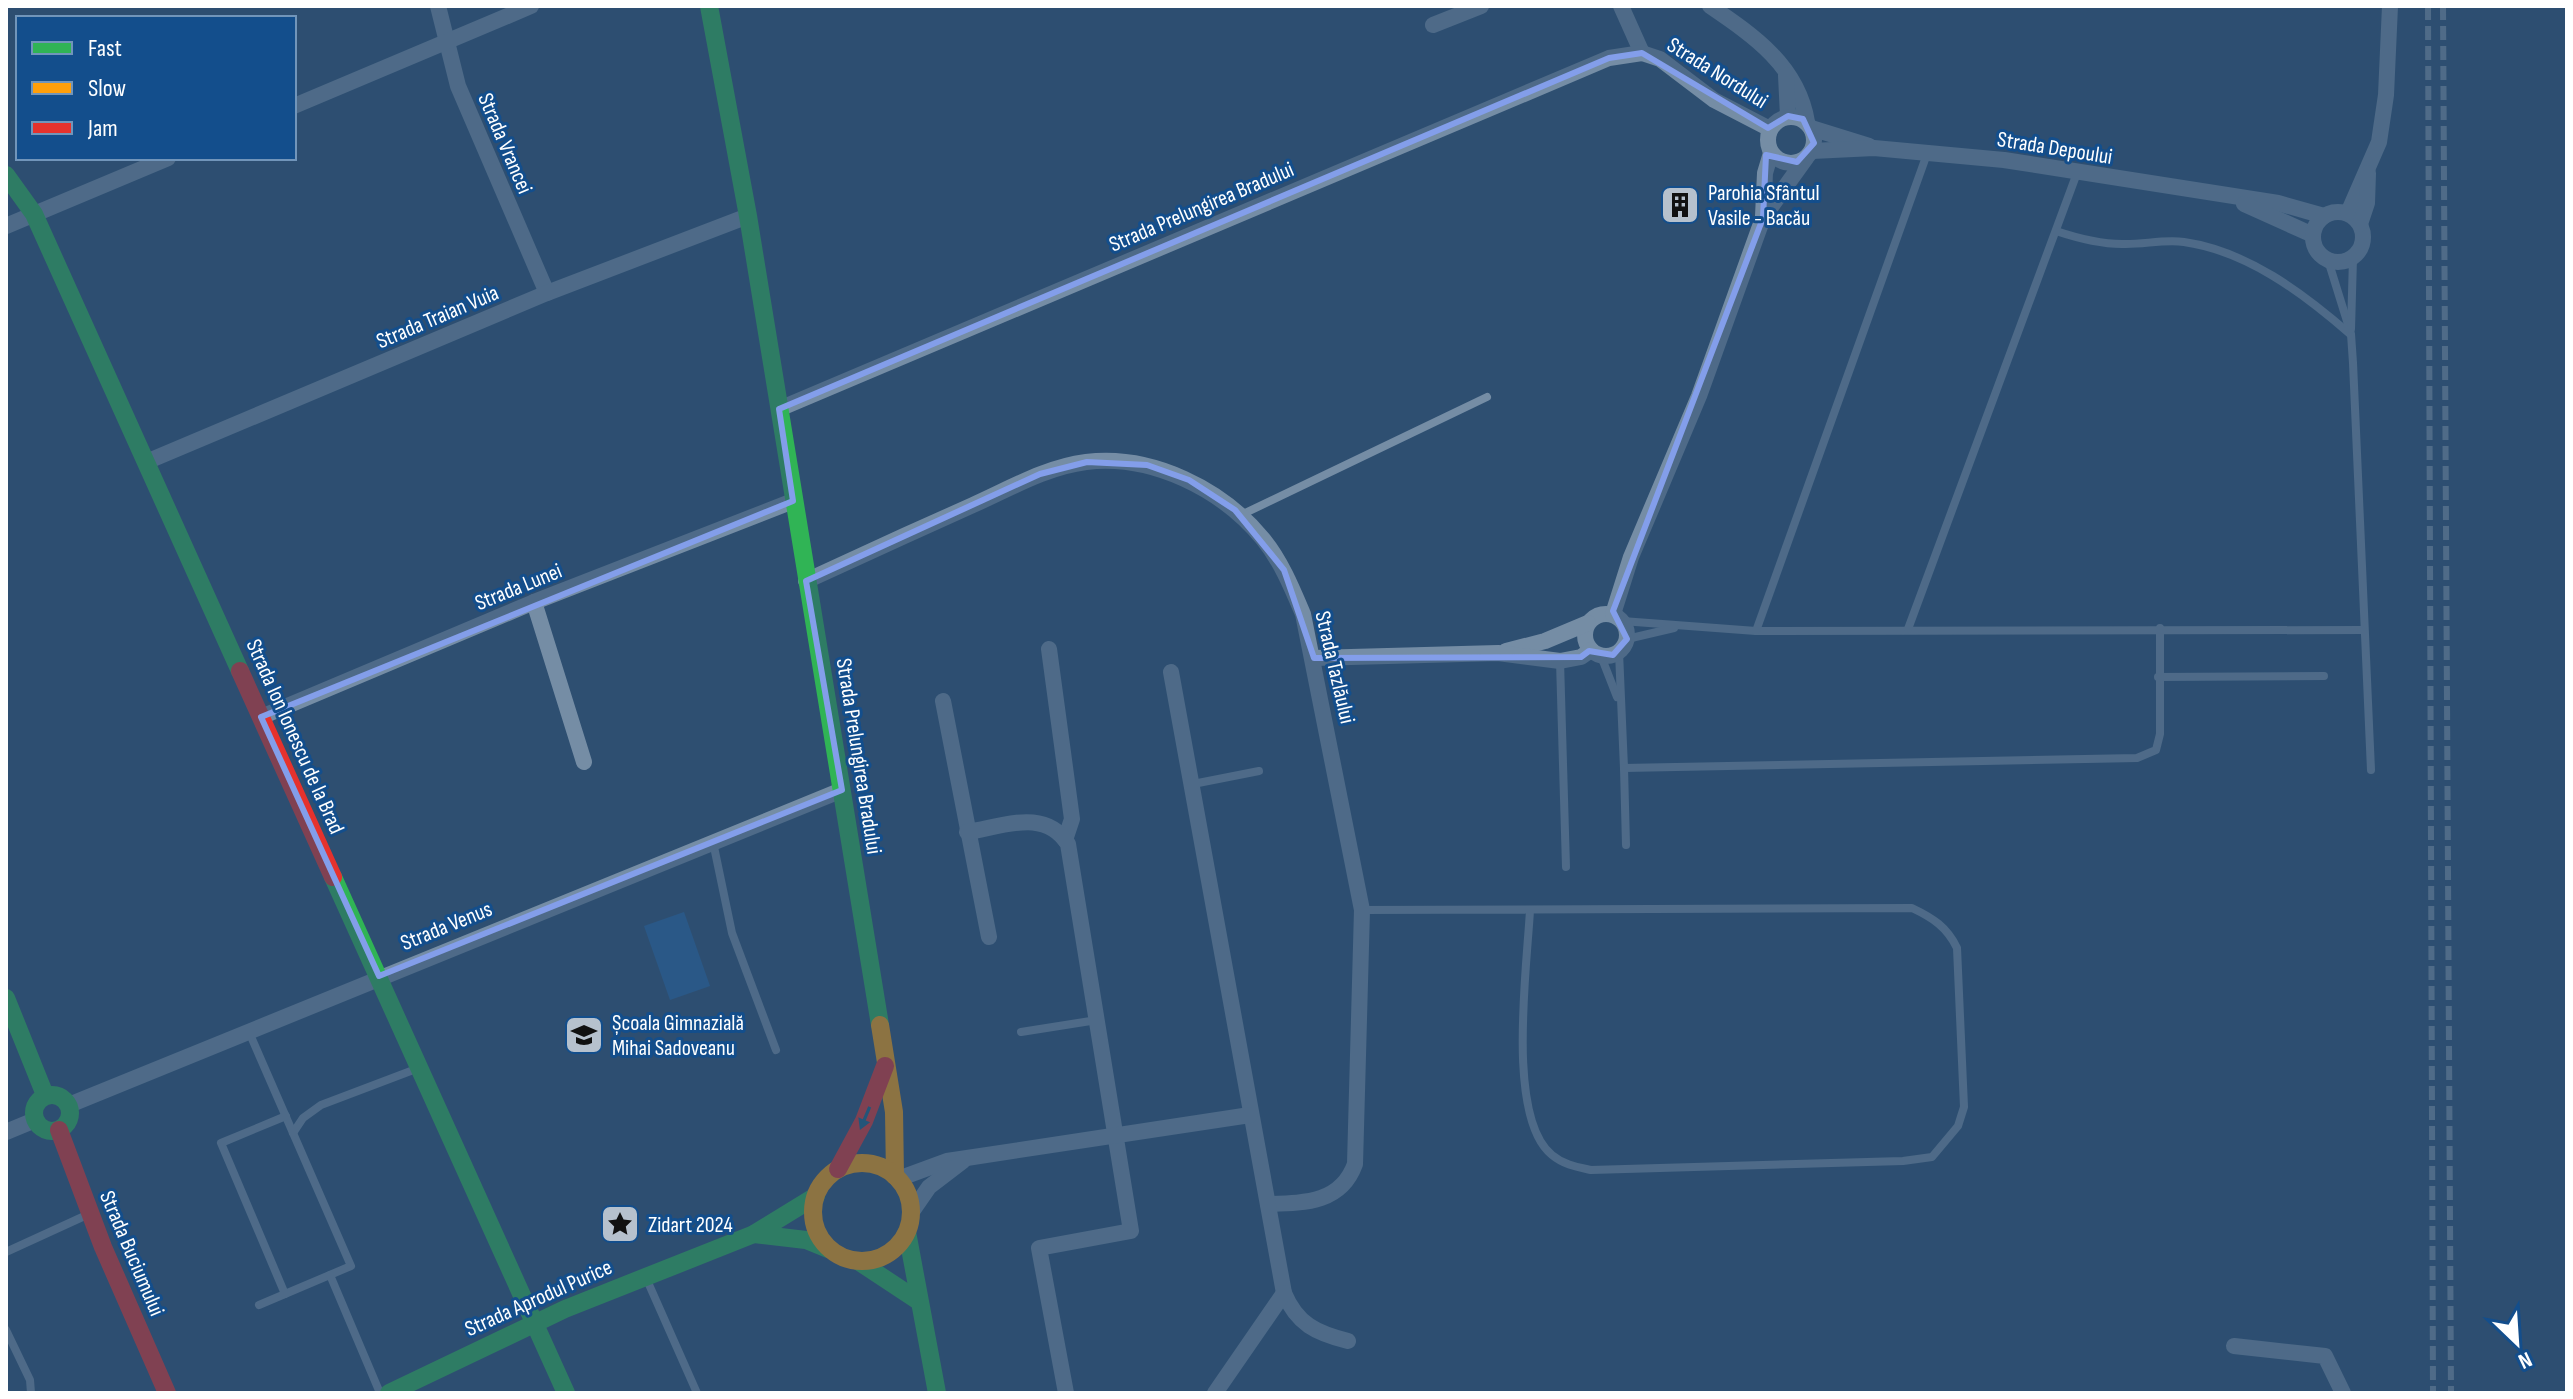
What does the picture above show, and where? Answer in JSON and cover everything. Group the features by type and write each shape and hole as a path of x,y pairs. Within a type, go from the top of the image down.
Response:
{"street":[{"name":"Strada Vrancei","path":"438,6 458,86 547,293"},
{"path":"296,105 531,6"},
{"name":"Strada Prelungirea Bradului","path":"709,6 748,216 894,1112 896,1177"},
{"path":"1433,25 1481,6"},
{"path":"1621,6 1642,53"},
{"name":"Strada Nordului","path":"1710,6 1766,46 1799,93 1809,125"},
{"path":"2354,218 2367,203 2368,171 2379,142 2386,95 2390,6"},
{"name":"Strada Prelungirea Bradului","path":"779,409 1609,58 1642,53"},
{"name":"Strada Nordului","path":"1642,53 1660,59 1714,100 1770,129"},
{"name":"Strada Nordului","path":"1785,73 1788,116"},
{"path":"1314,658 1498,653 1560,661 1623,645 1617,618 1631,557 1699,396 1763,218 1809,154 1809,125 1788,116 1770,129 1768,145 1771,153 1765,173 1763,218"},
{"name":"Strada Depoului","path":"1809,125 1874,148"},
{"name":"Strada Depoului","path":"1809,154 1874,148 2004,160 2278,203 2324,216"},
{"path":"1771,153 1787,163 1809,154"},
{"path":"6,226 163,160"},
{"name":"Strada Ion Ionescu de la Brad","path":"6,175 34,214 566,1393"},
{"name":"Strada Depoului","path":"2228,196 2313,235"},
{"path":"2336,211 2354,218 2363,238 2353,258 2328,260 2316,250 2313,235 2324,216 2336,211"},
{"name":"Strada Traian Vuia","path":"146,462 547,293 748,216"},
{"name":"Strada Tazlăului","path":"806,581 1040,474 1087,462 1147,465 1189,480 1240,515 1263,539 1284,570 1303,614 1362,910 1355,1164 1349,1180 1337,1192 1309,1202 1268,1204"},
{"name":"Strada Lunei","path":"261,717 534,602 793,501"},
{"path":"534,602 584,762"},
{"path":"1498,653 1545,641 1588,623 1594,617 1617,618"},
{"path":"1588,623 1585,637 1596,653"},
{"path":"1049,649 1072,819 1065,840"},
{"path":"1171,672 1250,1115 1287,1300 1318,1334 1348,1341"},
{"path":"943,701 989,937"},
{"name":"Strada Venus","path":"69,1105 379,976 842,790"},
{"path":"967,832 1045,823 1058,829 1065,840 1098,1020 1131,1231 1039,1248 1066,1393"},
{"path":"6,998 45,1095"},
{"name":"Strada Prelungirea Bradului","path":"838,1169 864,1121 886,1063"},
{"path":"45,1095 59,1095 69,1105 71,1115 59,1130 45,1130 35,1120 33,1110 45,1095"},
{"path":"896,1177 931,1165 1250,1115"},
{"path":"6,1132 35,1120"},
{"name":"Strada Buciumului","path":"59,1130 90,1213 167,1393"},
{"path":"911,1213 929,1187 965,1160"},
{"path":"917,1300 858,1261 828,1249 814,1224 816,1196 838,1169 867,1164 896,1177 910,1201 907,1232 932,1392"},
{"name":"Strada Aprodul Purice","path":"389,1393 535,1322 645,1275 754,1234 816,1196"},
{"path":"858,1261 887,1255 907,1232"},
{"name":"Strada Aprodul Purice","path":"754,1234 806,1240 828,1249"},
{"path":"1215,1393 1287,1300"},
{"path":"2234,1346 2325,1356 2343,1393"}],"lane":[{"path":"1756,631 1927,154"},
{"path":"1908,629 2077,173"},
{"path":"2056,231 2079,239 2120,244 2183,241 2241,257 2322,309 2351,334"},
{"path":"2353,258 2351,334 2371,770"},
{"path":"2328,260 2351,334"},
{"path":"1240,515 1487,397"},
{"path":"1617,618 1679,627 1756,631 2363,630"},
{"path":"1626,845 1619,702 1623,645 1679,627"},
{"path":"1624,768 2137,758 2156,750 2160,734 2160,628"},
{"path":"1596,653 1619,702"},
{"path":"1560,661 1566,867"},
{"path":"2158,677 2324,676"},
{"path":"1193,784 1259,771"},
{"path":"713,842 732,933 776,1050"},
{"path":"1362,910 1912,908 1935,919 1950,934 1957,948 1964,1107 1958,1126 1932,1157 1903,1161 1591,1170 1566,1165 1549,1154 1527,1117 1523,1073 1530,910"},
{"path":"1021,1032 1098,1020"},
{"path":"249,1031 351,1266 259,1305"},
{"path":"293,1133 303,1118 321,1105 420,1069"},
{"path":"285,1294 221,1143 286,1116"},
{"path":"6,1252 90,1213"},
{"path":"330,1275 380,1393"},
{"path":"645,1275 697,1393"},
{"path":"6,1330 30,1380 31,1393"}],"highlighted area":[{"path":"1642,53 1768,128 1788,116 1803,119 1814,143 1797,162 1766,155 1763,218 1613,611 1627,639 1613,655 1589,651 1581,657 1314,658 1284,570 1235,510 1189,480 1147,465 1087,462 1040,474 806,581 842,790 379,976 261,717 793,501 779,409 1609,58"}],"shaded area":[{"path":"684,912 710,986 670,1000 644,926"}],"railway":[{"path":"2428,6 2433,1393"},
{"path":"2443,6 2451,1393"}],"traffic: fast":[{"path":"709,6 748,216 880,1025"},
{"path":"6,175 34,214 240,671"},
{"path":"333,877 566,1393"},
{"path":"6,998 45,1095"},
{"path":"52,1095 65,1100 70,1113 65,1126 52,1131 39,1126 34,1113 39,1100 52,1095"},
{"path":"389,1393 565,1309 754,1234 816,1196"},
{"path":"907,1232 937,1393"},
{"path":"754,1234 806,1240 828,1249"},
{"path":"858,1261 917,1300"}],"traffic: slow":[{"path":"880,1025 894,1112 895,1176"},
{"path":"862,1163 881,1167 897,1177 907,1193 911,1212 907,1231 897,1247 881,1257 862,1261 843,1257 827,1247 817,1231 813,1212 817,1193 827,1177 843,1167 862,1163"}],"traffic: jam":[{"path":"240,671 333,877"},
{"path":"838,1169 864,1121 885,1066"},
{"path":"59,1130 103,1247 167,1393"}],"place":[{"name":"Parohia Sfântul Vasile - Bacău","path":"1680,205"},
{"name":"Școala Gimnazială Mihai Sadoveanu","path":"584,1035"},
{"name":"Zidart 2024","path":"620,1224"}]}
